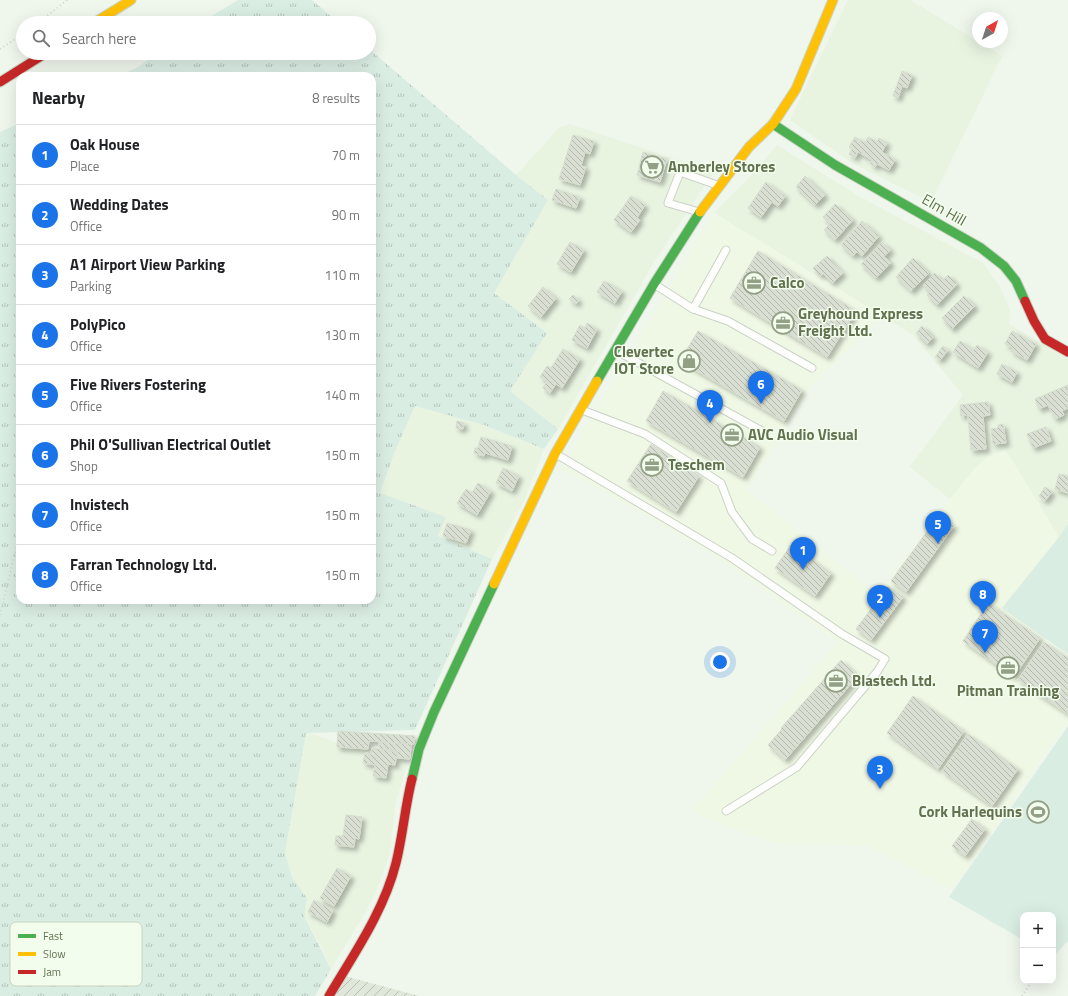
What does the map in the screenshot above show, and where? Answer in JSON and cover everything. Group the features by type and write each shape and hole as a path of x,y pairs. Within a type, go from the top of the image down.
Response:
{"street":[{"path":"105,16 131,0"},
{"path":"332,995 385,897 396,863 408,793 419,749 434,712 555,454 654,284 700,213 749,148 773,124 796,89 833,0"},
{"path":"0,82 35,60"},
{"name":"Elm Hill","path":"773,124 835,165 981,248 1004,266 1016,280 1034,321 1045,338 1057,347 1068,352"}],"lane":[{"path":"700,213 668,203 680,172 719,186"},
{"path":"693,309 726,250"},
{"path":"654,284 693,309 728,321 812,368"},
{"path":"615,351 762,431"},
{"path":"581,410 645,434 721,483 732,512 752,539 772,551"},
{"path":"555,454 732,558 842,634 885,659 877,672 797,767 726,811"}],"path":[{"path":"47,16 67,0"},
{"path":"0,49 16,39"},
{"path":"0,615 16,549"},
{"path":"1022,996 1030,984"}],"shaded area":[{"path":"848,0 910,0 972,38 972,48 989,48 1002,56 931,202 854,164 790,120"},
{"path":"570,124 714,172 654,262 558,429 510,391 494,293 548,200 516,175 559,128"},
{"path":"777,145 860,197 983,263 1000,287 1010,310 1009,324 1068,359 1068,524 1059,537 1029,487 976,467 950,499 910,467 963,395 912,334 714,213 748,179"},
{"path":"714,213 883,316 810,387 747,490 877,595 950,499 976,467 990,455 1006,450 1059,537 1002,608 1068,656 1068,721 952,889 868,846 776,843 726,826 692,811 838,642 710,553 573,474 566,471 557,472 597,409"},
{"path":"415,406 484,425 544,449 524,501 492,559 437,536 446,517 380,493 395,451"},
{"path":"306,732 335,742 408,754 406,768 396,801 389,857 374,896 331,969 323,950 304,916 307,898 292,877 285,853"},
{"path":"341,975 419,996 329,996"}],"green space":[{"path":"238,0 312,0 331,16 212,16"},
{"path":"376,55 516,175 548,200 494,293 547,333 510,391 558,429 544,449 484,425 415,406 395,451 380,493 446,517 438,536 492,559 415,730 306,733 285,853 292,877 307,898 304,916 331,969 315,996 0,996 0,132 16,125 16,604 376,604 376,72 127,72 148,60 376,60"},
{"path":"1068,524 1068,654 1002,608"},
{"name":"Cork Harlequins","path":"1068,726 1068,941 1056,954 1056,912 1020,912 1020,938 949,897"}],"building":[{"path":"902,71 912,75 907,88 902,86 898,98 893,96"},
{"path":"573,135 594,141 590,154 585,152 581,166 586,167 580,185 559,179"},
{"path":"855,137 865,143 868,137 877,142 879,138 887,143 882,152 895,160 889,170 877,164 875,167 870,163 872,160 858,152 855,158 849,154 852,149 849,147"},
{"name":"Amberley Stores","path":"643,152 667,159 660,182 637,175"},
{"path":"805,176 825,195 815,205 796,187"},
{"path":"766,182 785,196 778,206 772,202 761,217 748,208"},
{"path":"556,189 580,197 576,208 552,200"},
{"path":"631,196 645,205 637,218 640,220 631,232 614,220"},
{"path":"835,204 853,220 835,240 824,230 830,224 823,217"},
{"path":"862,221 879,236 862,256 857,252 853,256 841,245"},
{"path":"570,242 584,250 571,272 557,264"},
{"path":"882,242 891,250 884,256 891,263 876,278 861,264"},
{"path":"758,251 856,311 827,357 730,298"},
{"path":"827,256 843,273 832,283 823,273 821,276 813,268"},
{"path":"913,258 929,273 911,291 896,277"},
{"path":"935,273 942,281 948,275 957,284 937,305 927,295 930,292 923,285"},
{"path":"604,281 622,291 615,303 597,292"},
{"path":"543,287 556,298 541,317 528,306"},
{"path":"573,295 579,300 576,304 569,299"},
{"path":"964,296 975,306 952,329 942,318"},
{"path":"587,323 597,329 587,348 572,340 580,325 585,328"},
{"path":"922,326 933,337 927,344 916,333"},
{"path":"698,331 802,390 784,421 680,361"},
{"path":"1012,331 1036,344 1027,360 1011,351 1013,348 1005,344"},
{"path":"960,341 974,350 977,345 988,352 978,368 953,352"},
{"path":"943,346 948,350 940,360 935,357"},
{"path":"563,349 580,359 562,388 556,384 550,393 543,388 547,381 540,377 547,366 551,368"},
{"path":"1002,364 1017,372 1012,382 997,374"},
{"path":"1068,385 1068,408 1062,411 1064,415 1055,419 1048,405 1039,409 1035,399"},
{"path":"663,391 760,447 743,477 646,421"},
{"path":"988,402 990,415 983,416 986,449 971,450 968,415 961,416 960,405"},
{"path":"457,421 464,423 463,429 456,428"},
{"path":"1003,424 1006,443 993,444 991,429 998,428 998,425"},
{"path":"1046,427 1051,441 1033,448 1027,434"},
{"path":"481,437 512,446 508,460 485,453 484,456 474,453 475,448 478,448"},
{"path":"651,444 699,476 676,512 627,481"},
{"path":"503,468 519,476 512,491 496,483"},
{"path":"1059,474 1068,476 1068,493 1055,489"},
{"path":"478,483 491,491 477,515 457,503 466,489 472,493"},
{"path":"1045,487 1052,492 1045,501 1039,496"},
{"path":"939,515 954,526 906,592 891,581"},
{"path":"447,523 471,530 466,543 443,536"},
{"path":"791,545 831,573 815,596 775,568"},
{"path":"888,586 903,597 871,640 856,629"},
{"path":"988,603 1040,638 1014,677 963,641"},
{"path":"1044,642 1068,658 1068,714 1018,680"},
{"path":"841,660 858,676 785,760 768,745 782,729 781,728"},
{"path":"913,696 964,731 938,769 887,733"},
{"path":"338,731 415,736 414,744 369,741 368,749 337,747"},
{"path":"968,734 1018,769 992,806 942,771"},
{"path":"379,742 411,744 410,759 397,758 398,750 379,749"},
{"path":"372,748 397,752 395,765 388,764 386,778 373,776 375,765 363,763 365,753 371,754"},
{"path":"346,815 362,817 359,839 355,838 354,847 335,845 336,836 343,836"},
{"path":"972,819 985,829 965,856 952,846"},
{"path":"337,868 351,876 334,906 320,898"},
{"path":"314,900 333,910 327,922 308,912"}],"traffic: fast":[{"path":"773,124 835,165 981,248 1004,266 1016,281 1025,301"},
{"path":"597,381 654,284 700,212"},
{"path":"412,779 419,749 434,712 494,584"}],"traffic: slow":[{"path":"105,16 131,0"},
{"path":"700,212 749,147 773,124 796,89 833,0"},
{"path":"494,584 555,454 597,381"}],"traffic: jam":[{"path":"0,82 35,60"},
{"path":"1025,301 1034,321 1045,339 1068,352"},
{"path":"329,996 367,932 391,881 396,863 412,779"}],"place":[{"name":"Amberley Stores","path":"652,167"},
{"name":"Calco","path":"754,283"},
{"name":"Greyhound Express Freight Ltd.","path":"783,323"},
{"name":"Clevertec IOT Store","path":"689,361"},
{"name":"Phil O'Sullivan Electrical Outlet","path":"761,404"},
{"name":"PolyPico","path":"710,423"},
{"name":"AVC Audio Visual","path":"732,435"},
{"name":"Teschem","path":"652,465"},
{"name":"Five Rivers Fostering","path":"938,544"},
{"name":"Oak House","path":"803,570"},
{"name":"Farran Technology Ltd.","path":"983,614"},
{"name":"Wedding Dates","path":"880,618"},
{"name":"Invistech","path":"985,653"},
{"name":"Pitman Training","path":"1008,668"},
{"name":"Blastech Ltd.","path":"836,681"},
{"name":"A1 Airport View Parking","path":"880,789"},
{"name":"Cork Harlequins","path":"1038,812"}]}
